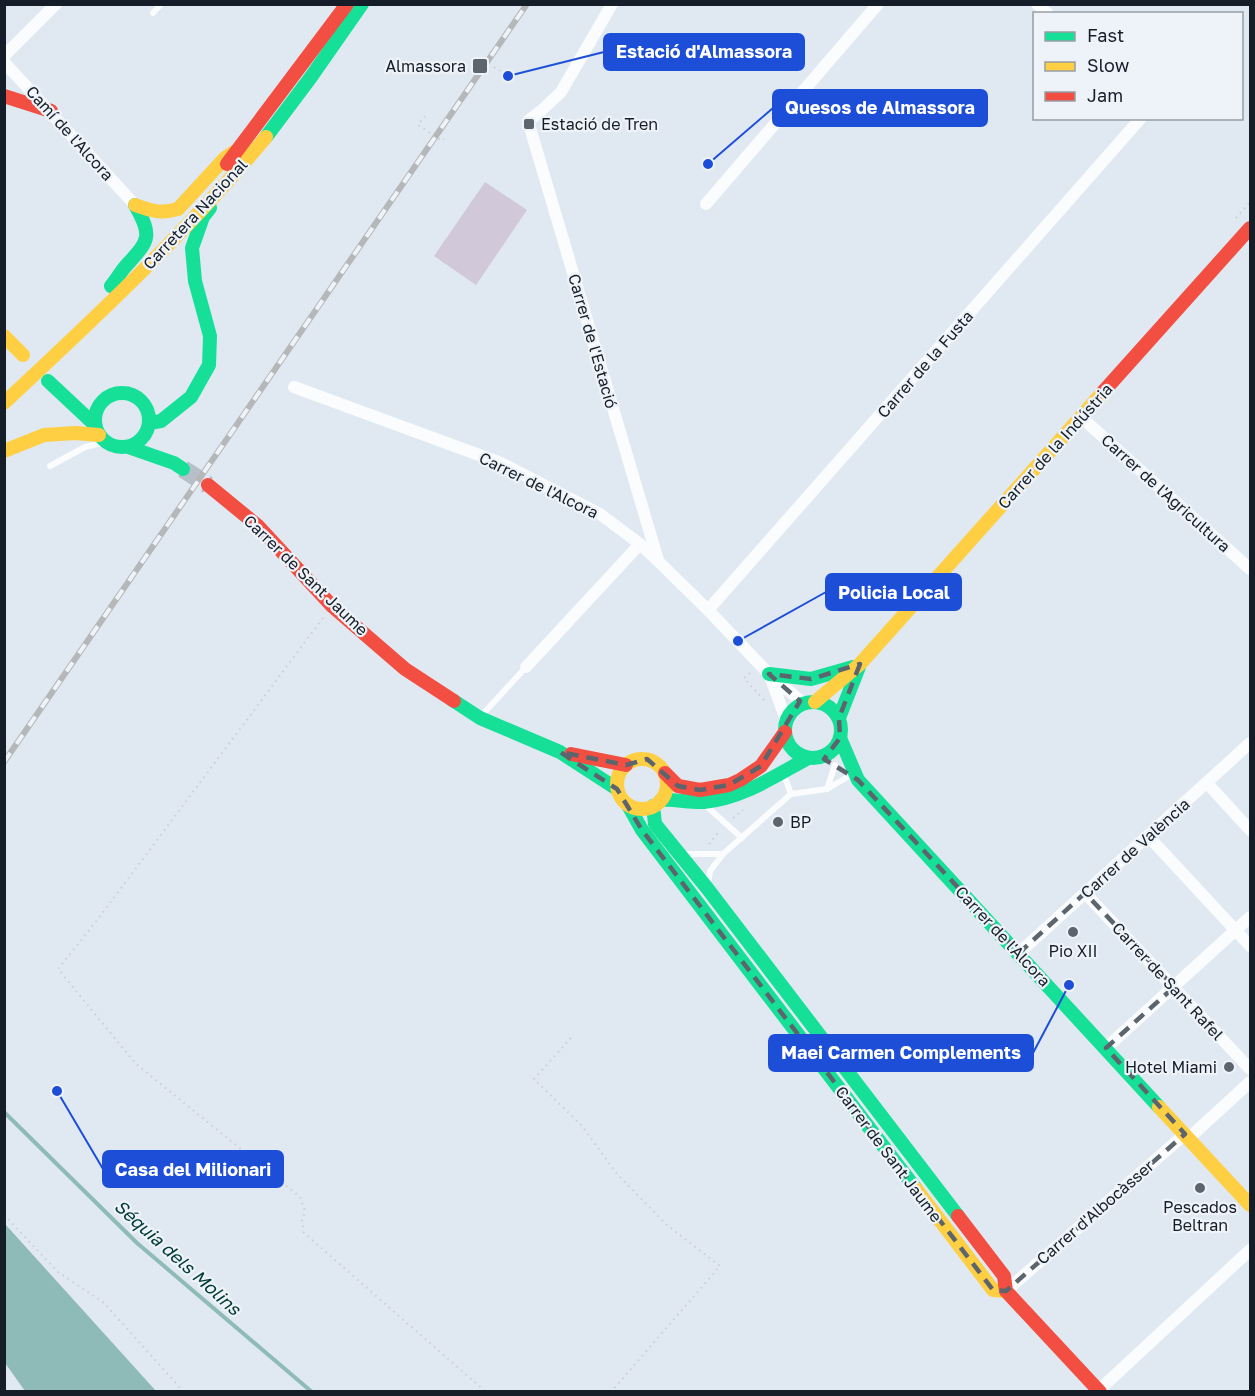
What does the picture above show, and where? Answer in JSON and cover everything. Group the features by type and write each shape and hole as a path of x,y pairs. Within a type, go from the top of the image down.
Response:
{"street":[{"path":"4,56 56,4"},
{"name":"Carretera Nacional","path":"4,386 149,250 220,173 347,4"},
{"name":"Carretera Nacional","path":"4,403 154,258 257,147 293,102 362,4"},
{"name":"Carrer de l'Estació","path":"612,4 561,92 528,121 658,561"},
{"path":"706,204 878,4"},
{"name":"Camí de l'Alcora","path":"4,62 135,205"},
{"path":"4,96 51,111"},
{"name":"Carrer de la Fusta","path":"708,610 1139,120"},
{"path":"135,205 154,212 167,212 178,208 225,158 240,147"},
{"path":"128,447 153,433 161,421 191,397 209,365 210,336 195,281 192,248 202,217 241,173 257,147"},
{"path":"111,286 146,240 146,230 135,205"},
{"name":"Carrer de la Indústria","path":"809,703 860,664 1251,228"},
{"path":"4,336 23,355"},
{"path":"48,381 100,434 117,447 128,447 178,466 153,433 146,407 135,396 119,393 104,399 65,398"},
{"name":"Carrer de l'Alcora","path":"294,387 501,463 600,514 640,544 658,561 769,675 809,703"},
{"path":"100,434 96,411 104,399"},
{"name":"Carrer de l'Agricultura","path":"1081,417 1251,569"},
{"path":"4,451 44,435 100,434"},
{"name":"Carrer de Sant Jaume","path":"208,486 258,526 332,606 405,669 480,718 560,752 617,789"},
{"path":"526,668 640,544"},
{"path":"769,675 811,680 860,664"},
{"name":"Carrer de la Indústria","path":"839,718 860,664"},
{"name":"Carrer de l'Alcora","path":"769,675 786,726"},
{"path":"809,703 824,704 831,708 839,718 840,738 835,748 829,753 783,771 746,792 702,802 674,799 644,809 628,804 617,789 618,776 626,765 632,760 640,759 647,759 660,766 678,786 700,790 729,785 761,766 786,726 793,710 809,703"},
{"path":"786,726 786,738 792,749 802,756 835,765 855,778"},
{"name":"Carrer de l'Alcora","path":"840,738 855,778 1251,1205"},
{"name":"Carrer de València","path":"1018,953 1251,743"},
{"name":"Carrer de Sant Jaume","path":"560,752 626,765"},
{"path":"657,803 665,794 667,787 665,773"},
{"path":"1208,783 1251,830"},
{"name":"Carrer de Sant Jaume","path":"657,803 655,824 707,888 1004,1276 1006,1291 1099,1391"},
{"name":"Carrer de Sant Jaume","path":"628,804 642,830 993,1290 1006,1291"},
{"path":"1149,837 1251,946"},
{"name":"Carrer de Sant Rafel","path":"1085,893 1251,1069"},
{"path":"1106,1048 1251,917"},
{"name":"Carrer d'Albocàsser","path":"1006,1291 1251,1082"},
{"path":"1099,1391 1251,1250"}],"lane":[{"path":"153,13 161,4"},
{"path":"50,466 85,447 100,434"},
{"path":"480,718 526,668"},
{"path":"827,789 835,765"},
{"path":"783,771 791,794"},
{"path":"707,888 710,871 723,854 791,794 827,789 855,778"},
{"path":"702,802 742,838"},
{"path":"679,854 723,854"}],"path":[{"path":"494,67 500,72"},
{"path":"425,116 418,125 443,140"},
{"path":"332,606 95,923 58,969 136,1064 300,1197 305,1210 302,1221 304,1233 486,1392"},
{"path":"571,1038 534,1079 582,1126 617,1174 659,1217 720,1266 611,1392"},
{"path":"4,1215 58,1272 104,1304 183,1392"}],"highlighted area":[{"path":"860,664 839,718 840,738 824,759 858,780 1019,953 1085,893 1174,987 1106,1048 1185,1134 1006,1291 993,1290 642,830 617,789 560,752 626,765 647,759 678,786 700,790 729,785 761,766 800,701 769,674 811,679"}],"shaded area":[{"path":"485,182 527,210 476,285 434,256"},
{"path":"4,1224 156,1391 25,1391 5,1363"}],"waterway":[{"name":"Séquia dels Molins","path":"4,1112 137,1243 312,1392"}],"tunnel":[{"path":"183,469 208,485"}],"railway":[{"path":"4,762 527,4"}],"traffic: fast":[{"path":"266,137 362,4"},
{"path":"111,286 146,239 145,225 135,205"},
{"path":"149,423 161,421 191,397 209,365 210,336 195,281 192,248 203,217 210,208"},
{"path":"48,381 95,425"},
{"path":"122,393 132,395 141,401 147,410 149,420 147,430 141,439 132,445 122,447 112,445 103,439 97,430 95,420 97,410 103,401 112,395 122,393"},
{"path":"128,447 174,463 183,469"},
{"path":"769,674 811,679 853,667"},
{"path":"839,718 859,667"},
{"path":"454,701 480,718 560,752 617,789"},
{"path":"807,702 819,702 833,710 841,724 841,730 839,741 833,750 819,758 807,758 790,746 785,736 785,724 797,707 807,702"},
{"path":"840,738 858,780 1159,1107"},
{"path":"661,800 693,802 718,800 758,785 808,758"},
{"path":"628,805 642,830 916,1189"},
{"path":"653,806 655,824 707,888 958,1216"}],"traffic: slow":[{"path":"4,403 172,241 236,173 266,137"},
{"path":"135,205 156,211 178,209 225,158 234,152"},
{"path":"4,336 23,355"},
{"path":"815,702 860,664 1103,392"},
{"path":"4,451 44,435 75,433 99,435"},
{"path":"642,759 660,766 667,784 660,802 642,809 624,802 617,784 624,766 642,759"},
{"path":"1159,1107 1250,1205"},
{"path":"916,1189 993,1290 1006,1291"}],"traffic: jam":[{"path":"227,164 347,4"},
{"path":"4,96 51,111"},
{"path":"1103,392 1250,228"},
{"path":"208,485 258,526 332,606 405,669 454,701"},
{"path":"665,773 678,786 700,790 729,785 761,766 785,732"},
{"path":"571,754 626,765"},
{"path":"958,1216 1004,1276 1006,1291 1100,1392"}],"place":[{"name":"Almassora","path":"480,66"},
{"name":"Estació d'Almassora","path":"508,76"},
{"name":"Estació de Tren","path":"529,124"},
{"name":"Quesos de Almassora","path":"708,164"},
{"name":"Policia Local","path":"738,641"},
{"name":"BP","path":"778,822"},
{"name":"Pio XII","path":"1073,932"},
{"name":"Maei Carmen Complements","path":"1069,985"},
{"name":"Hotel Miami","path":"1229,1067"},
{"name":"Casa del Milionari","path":"57,1091"},
{"name":"Pescados Beltran","path":"1200,1188"}]}
